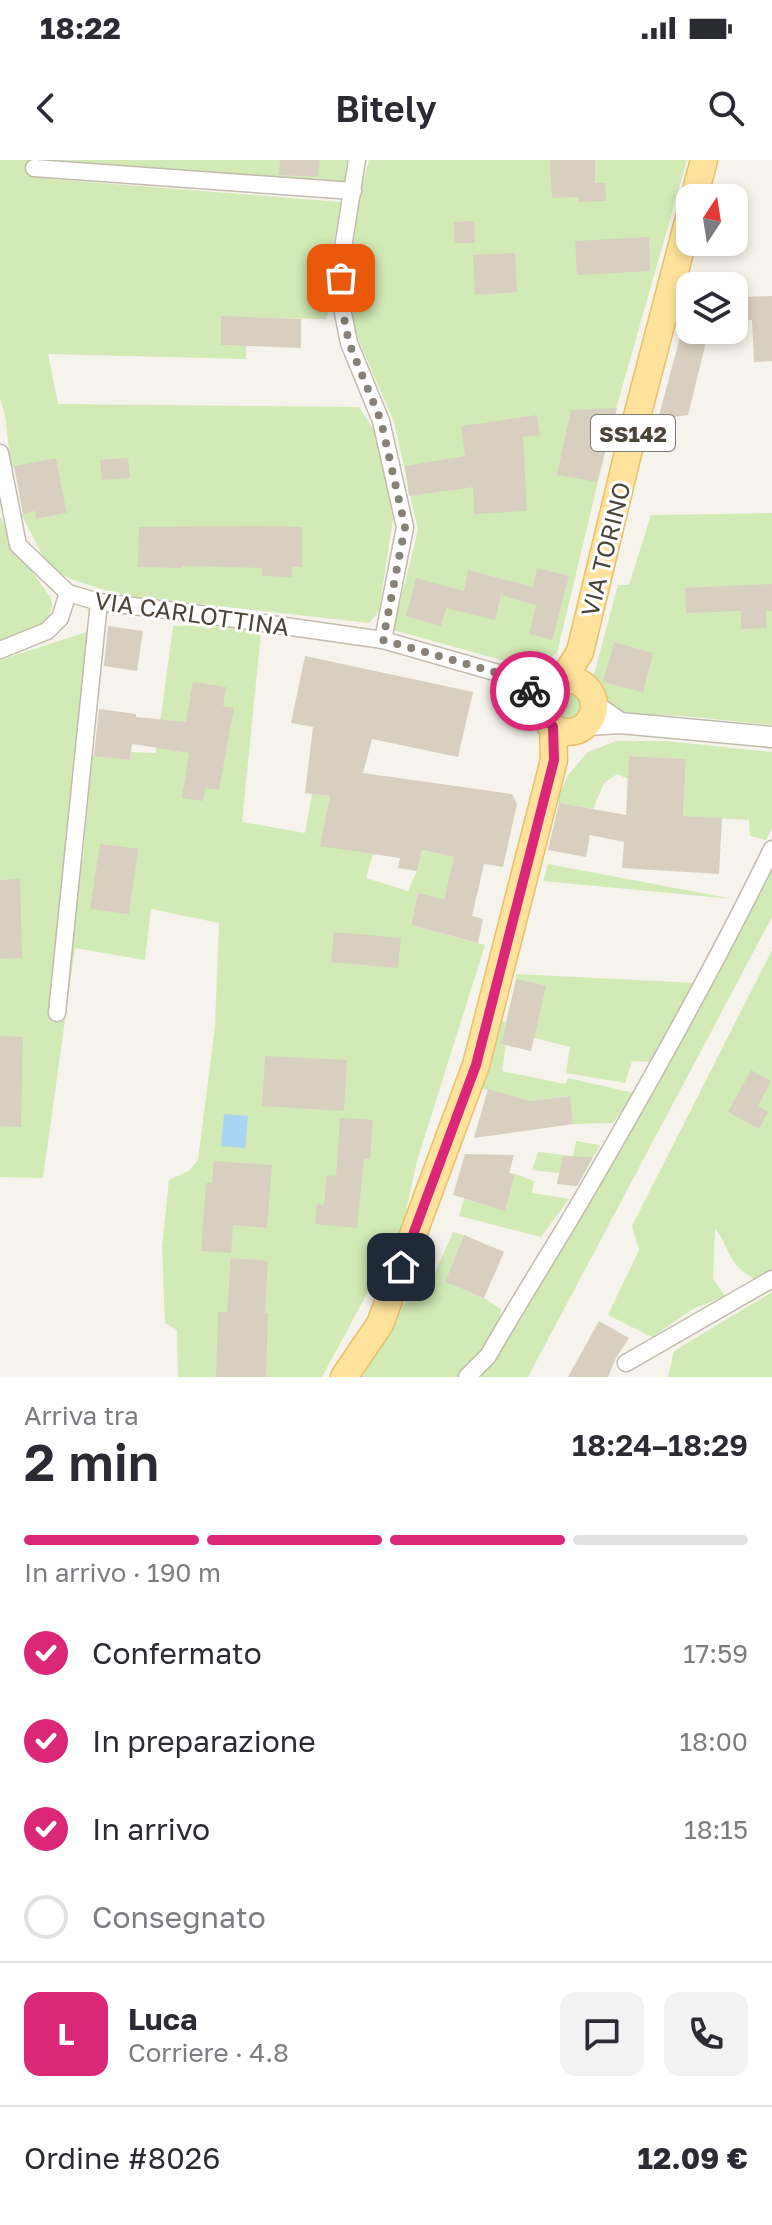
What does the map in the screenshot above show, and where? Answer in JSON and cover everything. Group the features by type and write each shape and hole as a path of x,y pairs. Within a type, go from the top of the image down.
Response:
{"main road":[{"path":"698,184 704,160"},
{"name":"VIA TORINO","path":"344,1377 380,1324 476,1065 679,256"}],"street":[{"path":"357,160 342,254 341,303 349,343 381,421 405,527 383,640"},
{"path":"34,168 353,191"},
{"name":"VIA CARLOTTINA","path":"0,453 18,545 68,593 99,602 383,640 519,679"},
{"path":"0,650 47,631 60,618 68,593"},
{"path":"57,1013 99,602"},
{"path":"519,679 568,705 620,723 772,737"},
{"path":"467,1377 488,1356 642,1095 736,923 772,849"},
{"path":"626,1363 772,1279"}],"green space":[{"path":"0,160 347,160 344,184 49,161 50,179 341,202 333,248 330,309 326,319 222,317 221,345 246,346 246,359 48,354 58,404 359,407 377,435 393,519 379,611 369,623 120,595 71,579 49,568 21,514 34,511 36,519 67,513 56,458 11,467 0,399"},
{"path":"369,160 687,160 680,184 676,184 676,198 613,419 557,653 533,669 393,630 418,530 394,422 356,334 350,296 361,190"},
{"path":"772,513 772,725 633,714 611,708 595,692 594,674 618,585 629,585 651,515"},
{"path":"0,516 14,546 52,600 48,618 42,624 0,645"},
{"path":"210,625 261,633 242,822 305,833 312,794 330,796 321,845 373,854 366,878 408,891 422,850 454,857 444,899 418,893 411,925 485,945 417,1161 402,1229 322,1377 178,1377 177,1330 165,1323 162,1246 169,1180 189,1171 198,1160 215,1026 219,923 151,909 145,960 75,948 43,1178 0,1177 0,660 87,632 83,724 69,850 83,859 91,755 130,760 131,752 156,753 173,626"},
{"path":"569,689 580,694 585,705 580,716 569,721 558,716 553,705 558,694"},
{"path":"616,741 666,741 772,752 772,828 766,840 750,836 749,820 683,816 686,759 630,756 628,779 617,774 604,783 593,809 556,803 568,775 588,752"},
{"path":"772,863 772,917 528,1377 481,1377 519,1315"},
{"path":"548,864 733,899 543,881"},
{"path":"772,950 772,1274 758,1282 744,1272 732,1259 715,1228 713,1279 725,1296 693,1309 652,1337 608,1315 639,1250 632,1226"},
{"path":"517,974 696,983 653,1062 632,1061 625,1083 566,1073 570,1047 534,1038"},
{"path":"500,1020 506,1022 501,1044 506,1046 502,1071 565,1084 568,1078 634,1093 613,1123 573,1124 569,1096 530,1101 480,1088"},
{"path":"576,1141 600,1145 577,1186 557,1184 559,1173 532,1170 538,1152 573,1156"},
{"path":"515,1174 534,1181 532,1193 569,1199 541,1237 459,1216 464,1199 505,1210"},
{"path":"453,1232 464,1235 445,1282 484,1298 501,1309 499,1324 474,1377 362,1377 410,1295 422,1302"},
{"path":"772,1292 772,1377 668,1377 674,1351"}],"water":[{"path":"224,1114 248,1116 245,1148 221,1146"}],"building":[{"path":"280,160 320,160 318,177 279,175"},
{"path":"550,160 595,160 595,183 605,183 606,201 579,202 578,197 552,198"},
{"path":"474,221 475,243 455,243 454,222"},
{"path":"649,237 650,271 577,275 575,241"},
{"path":"515,253 517,292 475,295 473,255"},
{"path":"772,296 772,361 754,362 748,297"},
{"path":"221,316 301,319 301,348 221,345"},
{"path":"678,344 706,344 688,415 658,419"},
{"path":"617,408 597,482 557,475 571,410"},
{"path":"537,415 540,435 523,437 527,511 474,514 473,487 409,496 405,466 465,456 461,426"},
{"path":"56,458 67,513 36,519 34,511 23,514 14,466"},
{"path":"128,458 130,478 102,480 100,460"},
{"path":"139,527 302,527 302,567 292,567 292,577 262,576 262,568 138,567"},
{"path":"537,568 569,576 552,640 529,634 536,605 501,595 495,620 446,608 441,626 406,616 416,578 464,591 468,570 533,587"},
{"path":"772,584 772,611 766,611 767,628 741,629 741,611 686,613 685,588"},
{"path":"108,626 143,631 137,671 104,666"},
{"path":"614,642 653,653 643,692 603,682"},
{"path":"305,656 473,692 458,757 372,739 363,773 512,794 517,804 503,867 484,864 472,916 483,919 478,943 411,925 418,893 444,899 454,857 422,850 417,871 398,868 400,858 320,846 330,796 305,793 313,727 291,723"},
{"path":"193,682 226,687 223,706 234,708 219,790 205,788 203,801 182,798 189,753 132,744 130,760 94,756 99,709 136,714 136,717 186,722"},
{"path":"629,756 686,759 683,816 722,818 719,874 622,868 624,842 590,835 586,857 548,850 559,803 626,815"},
{"path":"100,844 138,849 129,914 90,909"},
{"path":"20,879 22,958 0,959 0,880"},
{"path":"334,932 401,938 398,968 331,962"},
{"path":"516,979 546,986 531,1051 501,1044"},
{"path":"0,1036 23,1037 21,1127 0,1126"},
{"path":"265,1056 347,1060 344,1111 262,1106"},
{"path":"751,1070 771,1081 758,1106 768,1112 759,1129 728,1112"},
{"path":"488,1089 530,1101 570,1096 573,1124 474,1138"},
{"path":"340,1118 373,1120 370,1159 364,1159 357,1228 315,1224 317,1204 324,1205 327,1175 336,1176"},
{"path":"465,1154 514,1155 509,1173 515,1174 505,1211 453,1195"},
{"path":"563,1156 593,1157 577,1186 557,1184"},
{"path":"214,1161 272,1165 267,1228 233,1225 231,1253 201,1251 206,1183 212,1183"},
{"path":"464,1235 504,1252 484,1298 445,1282"},
{"path":"231,1258 268,1261 266,1377 216,1377 218,1312 227,1312"},
{"path":"599,1321 629,1338 608,1377 568,1377"}],"way so far":[{"path":"341,278 341,303 349,343 381,421 405,527 383,640 519,679 530,691"}],"route":[{"path":"401,1267 476,1065 554,760 553,727 543,713 542,705 530,691"}]}
